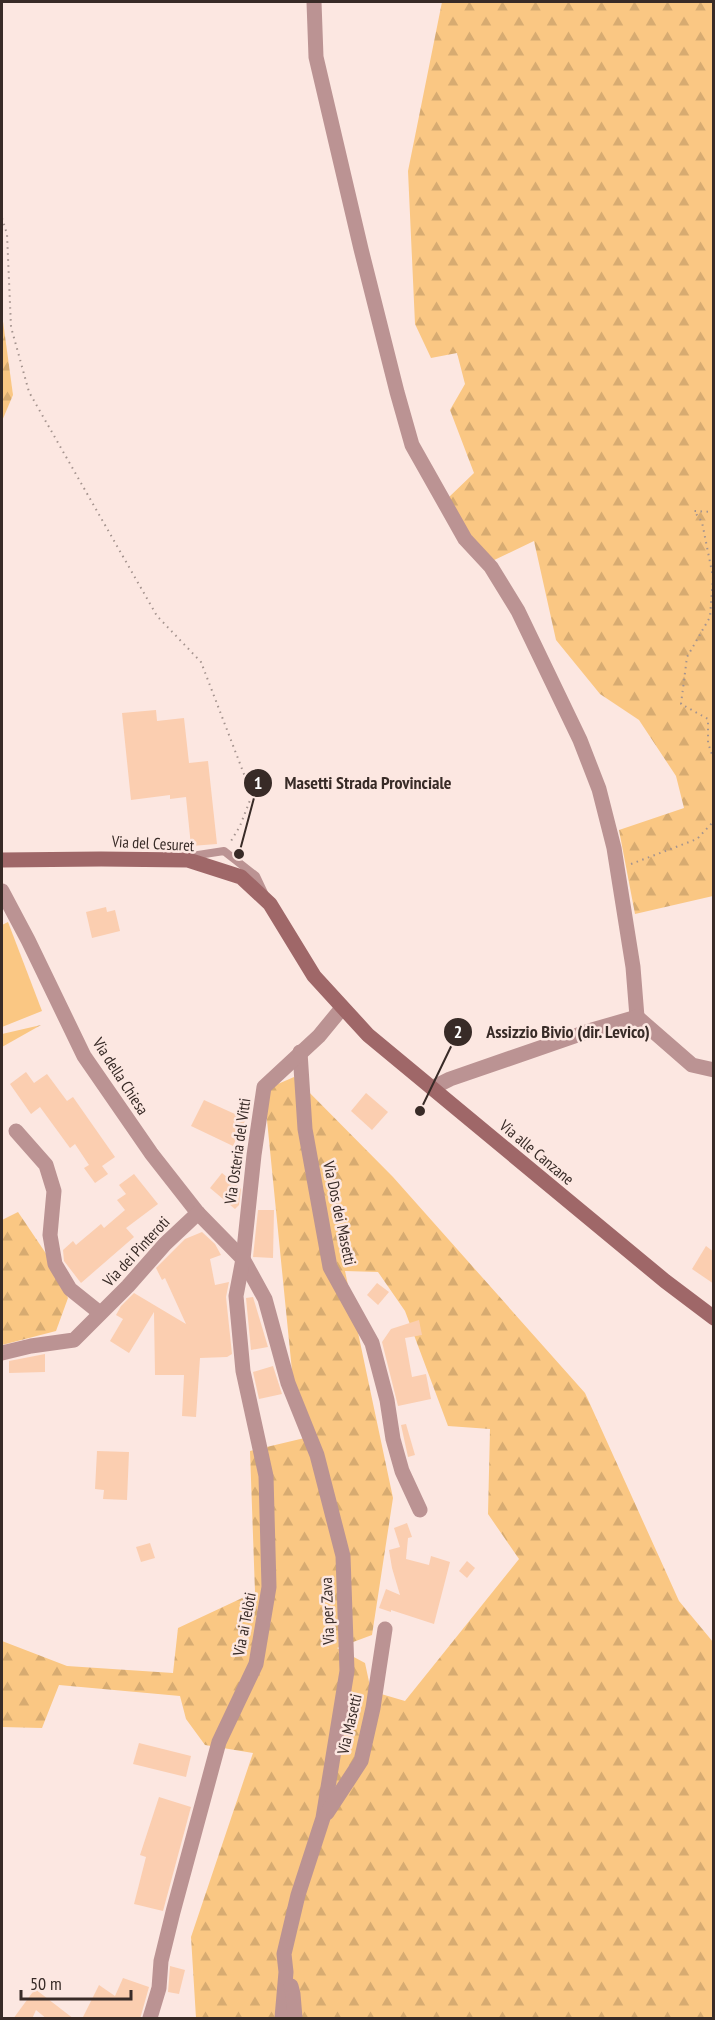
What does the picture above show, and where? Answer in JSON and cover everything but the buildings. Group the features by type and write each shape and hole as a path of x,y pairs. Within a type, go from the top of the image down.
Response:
{"main road":[{"name":"Via del Cesuret","path":"2,860 188,860 241,877 270,904 314,976 342,1008"},
{"name":"Via alle Canzane","path":"342,1008 368,1035 665,1281 714,1318"}],"street":[{"path":"314,2 316,57 364,260 412,445 465,539 491,567 518,611 580,740 599,789 614,848 633,967 637,1017 692,1065 714,1070"},
{"name":"Via della Chiesa","path":"2,891 84,1056 151,1153 198,1213 243,1259"},
{"name":"Via Osteria del Vitti","path":"243,1259 252,1167 264,1087 319,1036 342,1008"},
{"path":"432,1088 450,1079 592,1030 637,1017"},
{"name":"Via Dos dei Masetti","path":"300,1052 305,1129 330,1267 372,1343 402,1471 420,1510"},
{"path":"16,1131 46,1165 54,1191 51,1235 56,1264 70,1289 100,1313"},
{"name":"Via dei Pinteroti","path":"2,1353 74,1340 128,1286 165,1244 198,1213"},
{"name":"Via per Zava","path":"243,1259 266,1299 288,1383 317,1455 343,1556 347,1671 323,1818 298,1895 284,1954 286,1972"},
{"name":"Via ai Telòti","path":"150,2019 159,1988 161,1961 172,1912 219,1742 256,1664 269,1587 266,1476 243,1371 237,1296 243,1259"},
{"name":"Via Masetti","path":"323,1818 362,1761 385,1629"},
{"path":"282,2019 286,1972"},
{"path":"286,1972 293,1994 295,2019"}],"lane":[{"path":"188,860 198,855 224,851 256,876 270,904"}],"path":[{"path":"2,218 8,234 11,327 29,392 157,616 201,662 252,795 240,826 224,851"},
{"path":"714,512 694,511 702,522 713,577 710,617 687,657 681,704 708,719 708,743 714,760"},
{"path":"617,869 698,839 714,821"}],"green space":[{"path":"442,2 713,2 713,896 635,914 619,830 684,808 676,776 639,720 600,694 556,640 534,541 488,563 448,498 474,473 450,410 465,384 457,353 431,358 415,324 408,171"},
{"path":"2,314 13,395 2,421"},
{"path":"8,922 42,1011 2,1027 2,925"},
{"path":"41,1025 2,1047 2,1034"},
{"path":"294,1077 393,1177 585,1393 679,1601 713,1642 713,2018 196,2018 191,1937 253,1753 205,1745 186,1719 180,1696 59,1685 42,1728 2,1727 2,1641 67,1666 173,1673 178,1628 255,1592 250,1451 313,1436 294,1391 264,1090","holes":["345,1271 378,1272 405,1311 448,1426 490,1429 488,1514 519,1559 405,1701 371,1691 365,1663 337,1648 372,1635 393,1498"]},
{"path":"18,1212 49,1258 68,1298 56,1331 2,1345 2,1220"}],"place":[{"name":"Masetti Strada Provinciale","path":"239,854"},
{"name":"Assizzio Bivio (dir. Levico)","path":"420,1111"}]}
